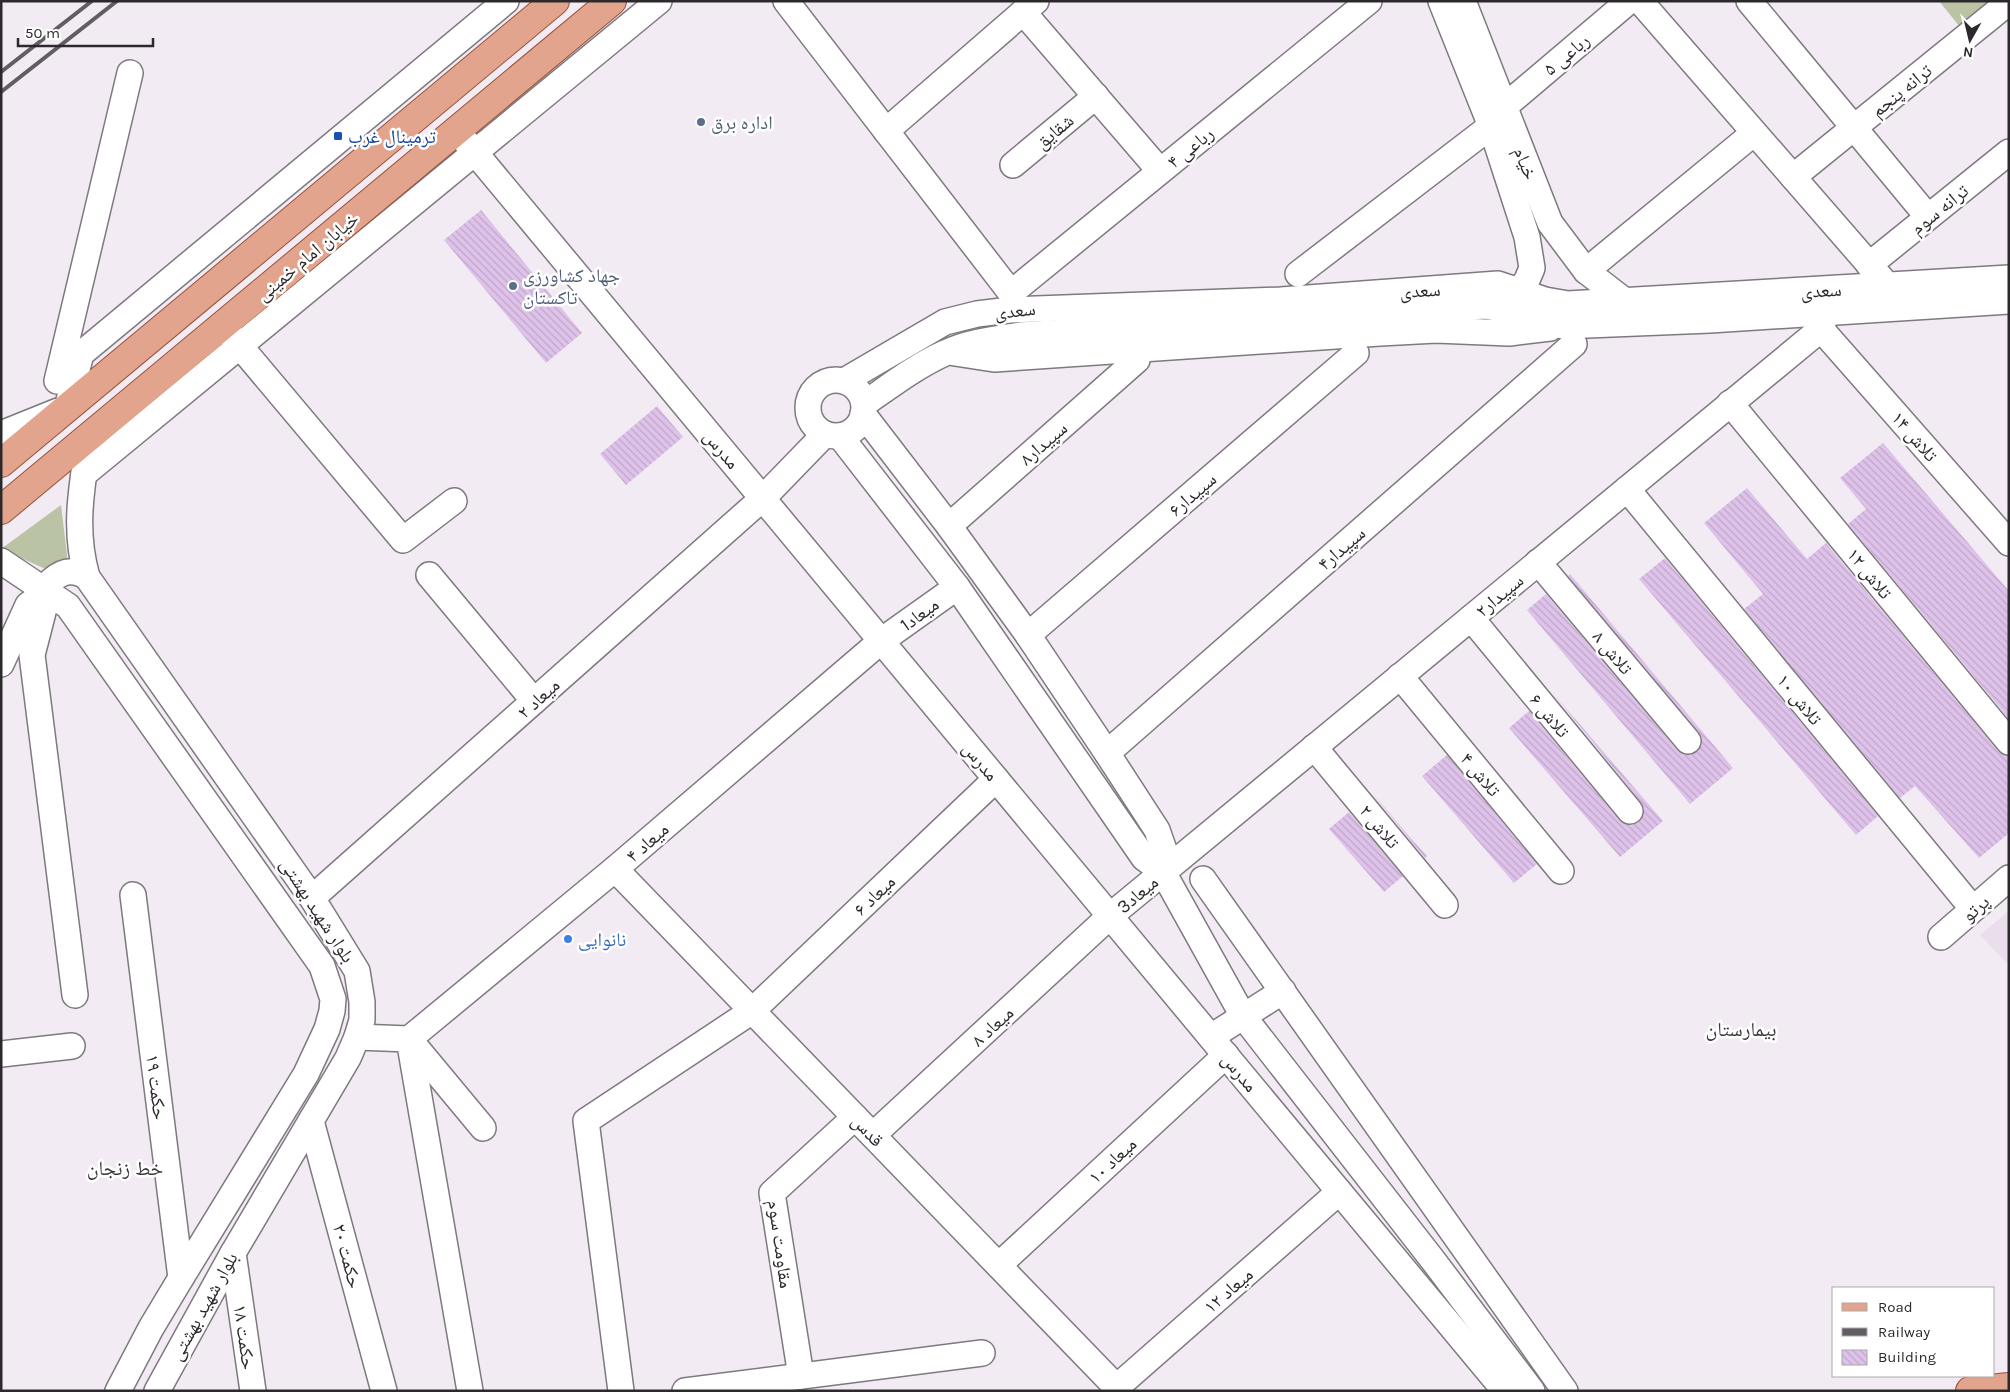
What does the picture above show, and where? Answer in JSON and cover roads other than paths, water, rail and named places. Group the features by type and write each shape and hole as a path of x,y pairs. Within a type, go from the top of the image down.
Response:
{"main road":[{"name":"خیابان امام خمینی","path":"1,463 555,1"},
{"name":"خیابان امام خمینی","path":"1,510 89,437 232,336 370,203 612,1"},
{"path":"433,103 457,131"},
{"path":"68,408 89,437"},
{"path":"1970,1391 2009,1387"}],"street":[{"path":"68,408 81,354 506,1"},
{"path":"84,474 232,336 387,225 659,1"},
{"path":"786,1 886,131 1030,7 1096,96 1160,171"},
{"name":"رباعی ۴","path":"886,131 1011,293 1369,1"},
{"name":"خیام","path":"1441,1 1549,220 1564,244 1586,270 1625,301"},
{"name":"خیام","path":"1463,1 1497,117 1531,256 1532,268 1520,290"},
{"name":"رباعی ۵","path":"1298,274 1497,117 1629,1"},
{"path":"1640,1 1887,285"},
{"path":"1749,1 1928,217"},
{"name":"ترانه پنجم","path":"1793,177 2009,2"},
{"path":"68,408 56,385 130,74"},
{"name":"شقایق","path":"1013,165 1096,96"},
{"name":"مدرس","path":"457,131 1505,1391"},
{"path":"1586,270 1754,133"},
{"name":"ترانه سوم","path":"1869,266 2009,152"},
{"path":"370,203 387,225"},
{"path":"1524,227 1539,228 1549,220"},
{"path":"1531,256 1547,246 1564,244"},
{"name":"سعدی","path":"844,381 945,322 985,313 1042,307 1281,300 1498,284 1545,300 1568,304 2009,278"},
{"name":"سعدی","path":"863,409 916,368 947,352 988,340 1020,335 1485,306 1507,310 1568,335 1824,321 2009,301"},
{"name":"سپیدار۲","path":"1163,872 1730,404 1824,321"},
{"name":"تلاش ۱۴","path":"1824,321 2009,543"},
{"name":"سپیدار۴","path":"1107,753 1568,335"},
{"path":"232,336 403,540 454,501"},
{"name":"سپیدار۶","path":"1028,635 1356,353"},
{"name":"سپیدار۸","path":"949,526 1137,360"},
{"path":"827,381 844,381 858,391 863,409 1028,635 1157,830 1164,850 1163,872 1144,858 957,587 832,435 812,424 807,407 813,391 827,381"},
{"name":"تلاش ۱۲","path":"1730,404 2009,742"},
{"path":"1,434 68,408"},
{"path":"763,498 832,435 853,430 862,419 863,409"},
{"name":"بلوار شهید بهشتی","path":"89,437 78,510 81,556 87,578 312,898 357,971 362,1002 362,1020 348,1058 233,1252 177,1350 157,1391"},
{"name":"تلاش ۱۰","path":"1627,489 1974,909"},
{"name":"میعاد ۲","path":"312,898 763,498"},
{"name":"بلوار شهید بهشتی","path":"1,561 68,606 322,966 332,999 327,1029 306,1074 151,1328 118,1391"},
{"name":"تلاش ۸","path":"1538,562 1688,741"},
{"path":"75,995 32,655 51,582 59,574 68,571 79,572 87,578"},
{"path":"429,574 534,701"},
{"name":"میعاد1","path":"882,641 957,587"},
{"path":"1,664 28,605 48,591"},
{"name":"تلاش ۶","path":"1470,618 1630,811"},
{"name":"میعاد ۴","path":"409,1039 615,869 882,641"},
{"name":"تلاش ۴","path":"1400,676 1561,871"},
{"name":"تلاش ۲","path":"1314,747 1445,905"},
{"name":"میعاد ۶","path":"621,1391 586,1121 752,1011 996,779"},
{"name":"قدس","path":"615,869 1119,1389"},
{"name":"مدرس","path":"1163,872 1243,1016 1454,1287 1532,1391"},
{"name":"میعاد3","path":"1110,916 1163,872"},
{"name":"پرتو","path":"1941,937 2009,878"},
{"path":"1204,879 1565,1391"},
{"name":"حکمت ۱۹","path":"133,895 181,1278"},
{"name":"میعاد ۸","path":"873,1135 1110,916"},
{"name":"میعاد ۱۰","path":"999,1265 1218,1046 1243,1016 1283,991"},
{"path":"357,1037 409,1039 483,1128"},
{"path":"409,1039 470,1391"},
{"path":"1,1054 72,1046"},
{"name":"مقاومت سوم","path":"801,1376 772,1193 855,1117"},
{"name":"حکمت ۲۰","path":"311,1121 384,1391"},
{"name":"میعاد ۱۲","path":"1119,1389 1339,1192"},
{"name":"حکمت ۱۸","path":"233,1252 253,1391"},
{"path":"1433,1304 1478,1268"},
{"path":"151,1328 177,1350"},
{"path":"685,1391 982,1353"}],"railway":[{"path":"1,72 92,1"},
{"path":"1,92 117,1"}],"place":[{"name":"اداره برق","path":"701,122"},
{"name":"ترمینال غرب","path":"338,136"},
{"name":"جهاد کشاورزی تاکستان","path":"513,286"},
{"name":"نانوایی","path":"568,939"}],"district":[{"name":"بیمارستان","path":"1741,1029"},
{"name":"خط زنجان","path":"125,1168"}]}
